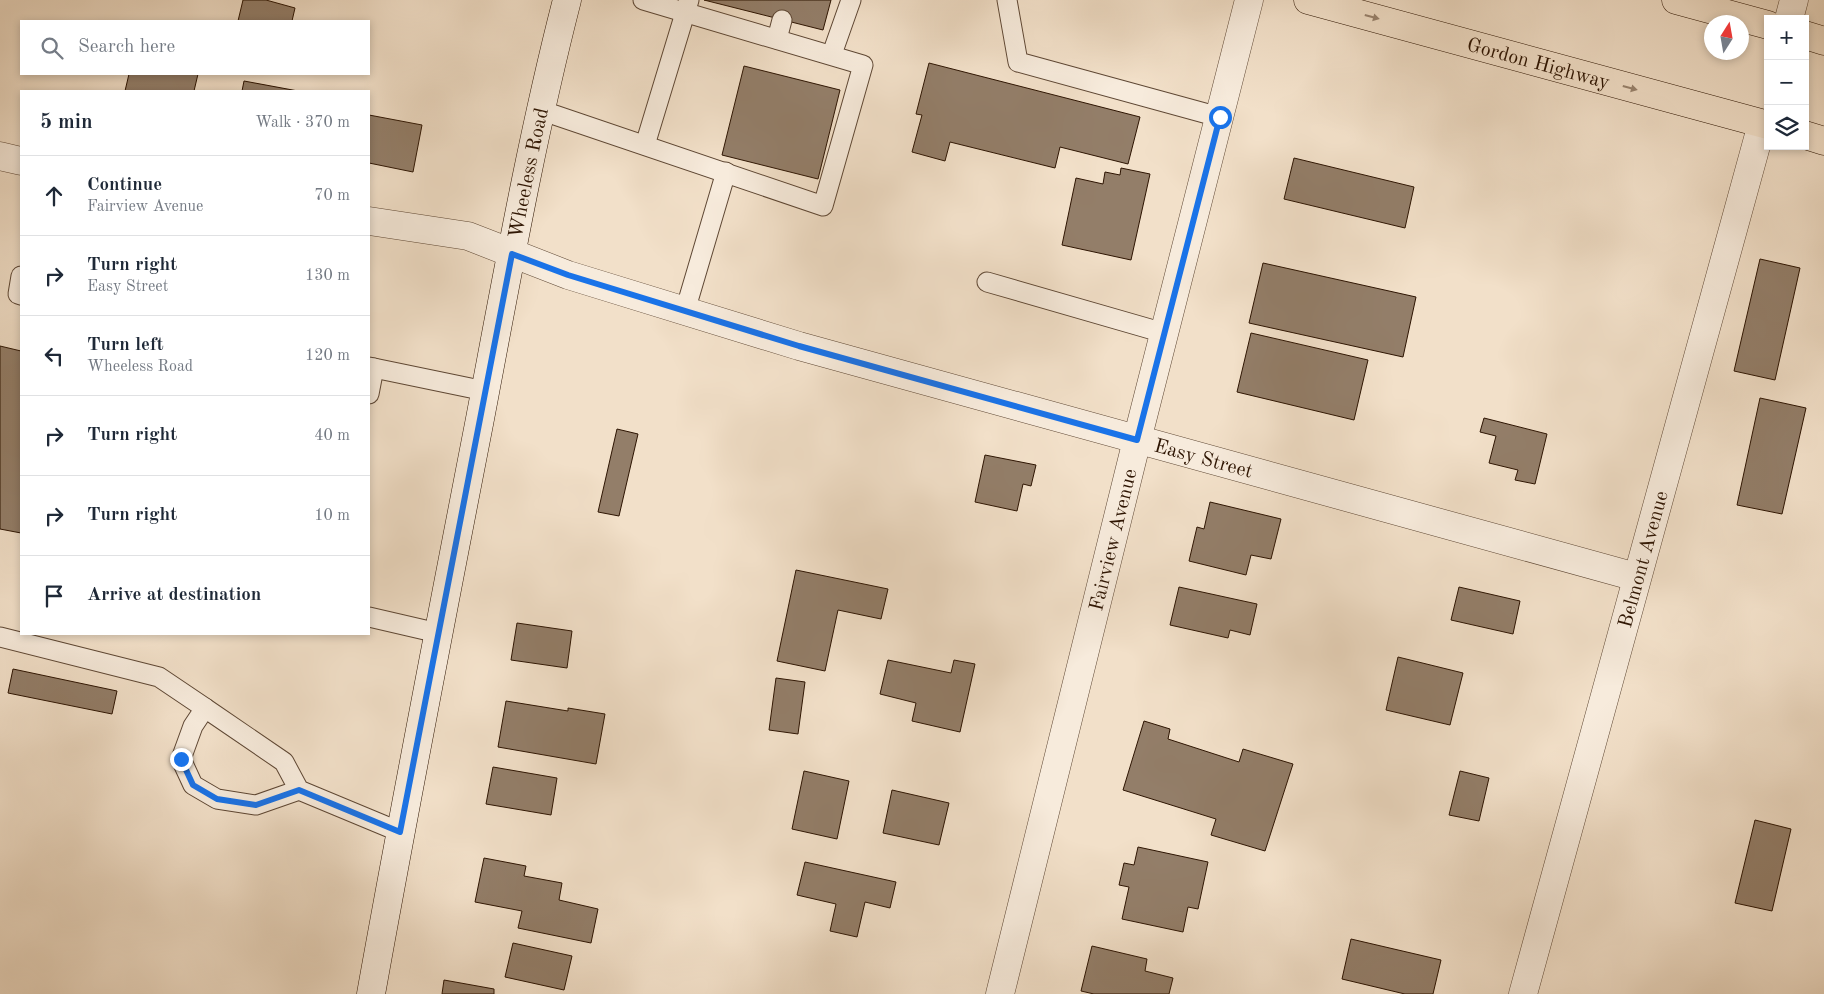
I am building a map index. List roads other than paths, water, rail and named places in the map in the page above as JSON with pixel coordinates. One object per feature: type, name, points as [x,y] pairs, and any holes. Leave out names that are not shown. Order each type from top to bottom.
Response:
[{"type":"highway","name":"Gordon Highway","points":[[1308,0],[1764,124]]},
{"type":"highway","points":[[1676,0],[1764,24]]},
{"type":"highway","points":[[1809,37],[1824,41]]},
{"type":"highway","points":[[1809,137],[1824,141]]},
{"type":"street","name":"Wheeless Road","points":[[371,994],[438,633],[540,110],[566,0]]},
{"type":"street","name":"Fairview Avenue","points":[[1000,994],[1137,440],[1249,0]]},
{"type":"street","points":[[1790,15],[1794,0]]},
{"type":"street","name":"Belmont Avenue","points":[[1522,994],[1636,577],[1764,128]]},
{"type":"street","points":[[0,156],[20,161]]},
{"type":"street","name":"Easy Street","points":[[370,221],[468,236],[568,275],[799,346],[1636,577]]},
{"type":"lane","points":[[540,110],[823,206],[863,65],[777,38],[739,19],[687,6],[643,0]]},
{"type":"lane","points":[[832,54],[850,0]]},
{"type":"lane","points":[[1007,0],[1018,62],[1220,117]]},
{"type":"lane","points":[[644,145],[687,6]]},
{"type":"lane","points":[[777,38],[782,20]]},
{"type":"lane","points":[[685,311],[726,172]]},
{"type":"lane","points":[[20,282],[18,294],[20,295]]},
{"type":"lane","points":[[987,282],[1164,333]]},
{"type":"lane","points":[[370,381],[371,368],[485,391]]},
{"type":"lane","points":[[370,617],[438,633]]},
{"type":"lane","points":[[0,637],[159,677],[284,762],[299,790],[400,832]]},
{"type":"lane","points":[[205,708],[193,726],[181,759],[193,785],[217,799],[256,805],[299,790]]}]
